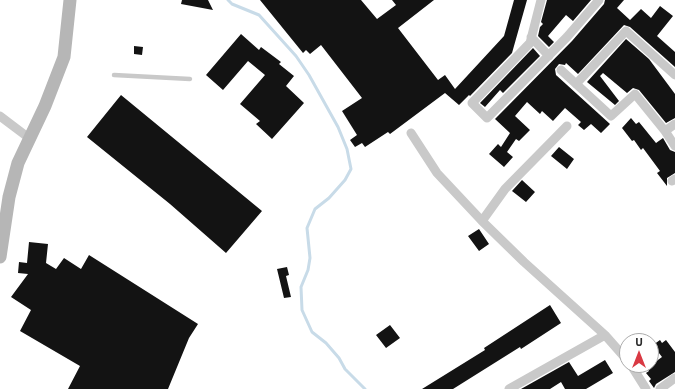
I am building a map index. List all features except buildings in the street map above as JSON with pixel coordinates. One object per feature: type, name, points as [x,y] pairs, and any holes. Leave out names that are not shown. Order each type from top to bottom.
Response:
[{"type":"street","points":[[0,257],[9,196],[18,162],[45,106],[64,57],[70,0]]},
{"type":"street","points":[[541,0],[530,43],[472,103],[487,118],[549,56],[599,0]]},
{"type":"street","points":[[576,84],[626,30],[675,75]]},
{"type":"street","points":[[531,37],[549,56]]},
{"type":"street","points":[[561,70],[611,116],[635,94],[665,131],[675,146]]},
{"type":"street","points":[[0,116],[29,138]]},
{"type":"street","points":[[665,131],[675,124]]},
{"type":"street","points":[[482,221],[505,189],[567,126]]},
{"type":"street","points":[[411,133],[437,173],[482,221],[524,262],[605,335],[619,351]]},
{"type":"street","points":[[509,389],[605,335]]},
{"type":"street","points":[[636,373],[646,389]]},
{"type":"street","points":[[660,389],[675,378]]},
{"type":"lane","points":[[114,75],[190,79]]},
{"type":"waterway","points":[[228,0],[232,4],[259,15],[296,56],[309,75],[338,127],[347,149],[351,169],[345,180],[329,198],[315,209],[307,228],[310,258],[308,270],[301,287],[302,310],[312,332],[326,343],[339,358],[345,369],[365,389]]}]
